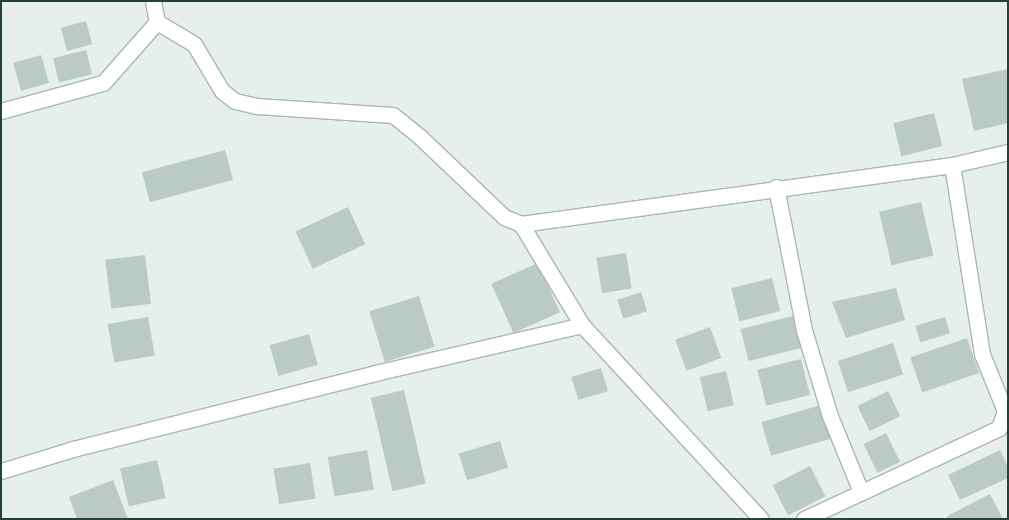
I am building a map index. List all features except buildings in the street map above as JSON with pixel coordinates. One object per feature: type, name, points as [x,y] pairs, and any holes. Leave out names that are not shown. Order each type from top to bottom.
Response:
[{"type":"street","points":[[1,111],[103,84],[156,22],[154,1]]},
{"type":"street","points":[[156,22],[194,44],[222,90],[235,101],[257,106],[364,110],[392,115],[504,217],[521,224],[776,187],[952,165],[1008,152]]},
{"type":"street","points":[[804,519],[999,428],[1005,411],[982,354],[952,165]]},
{"type":"street","points":[[776,187],[804,330],[830,416],[861,492]]},
{"type":"street","points":[[521,224],[582,325],[761,519]]},
{"type":"street","points":[[1,471],[72,449],[379,372],[582,325]]}]
